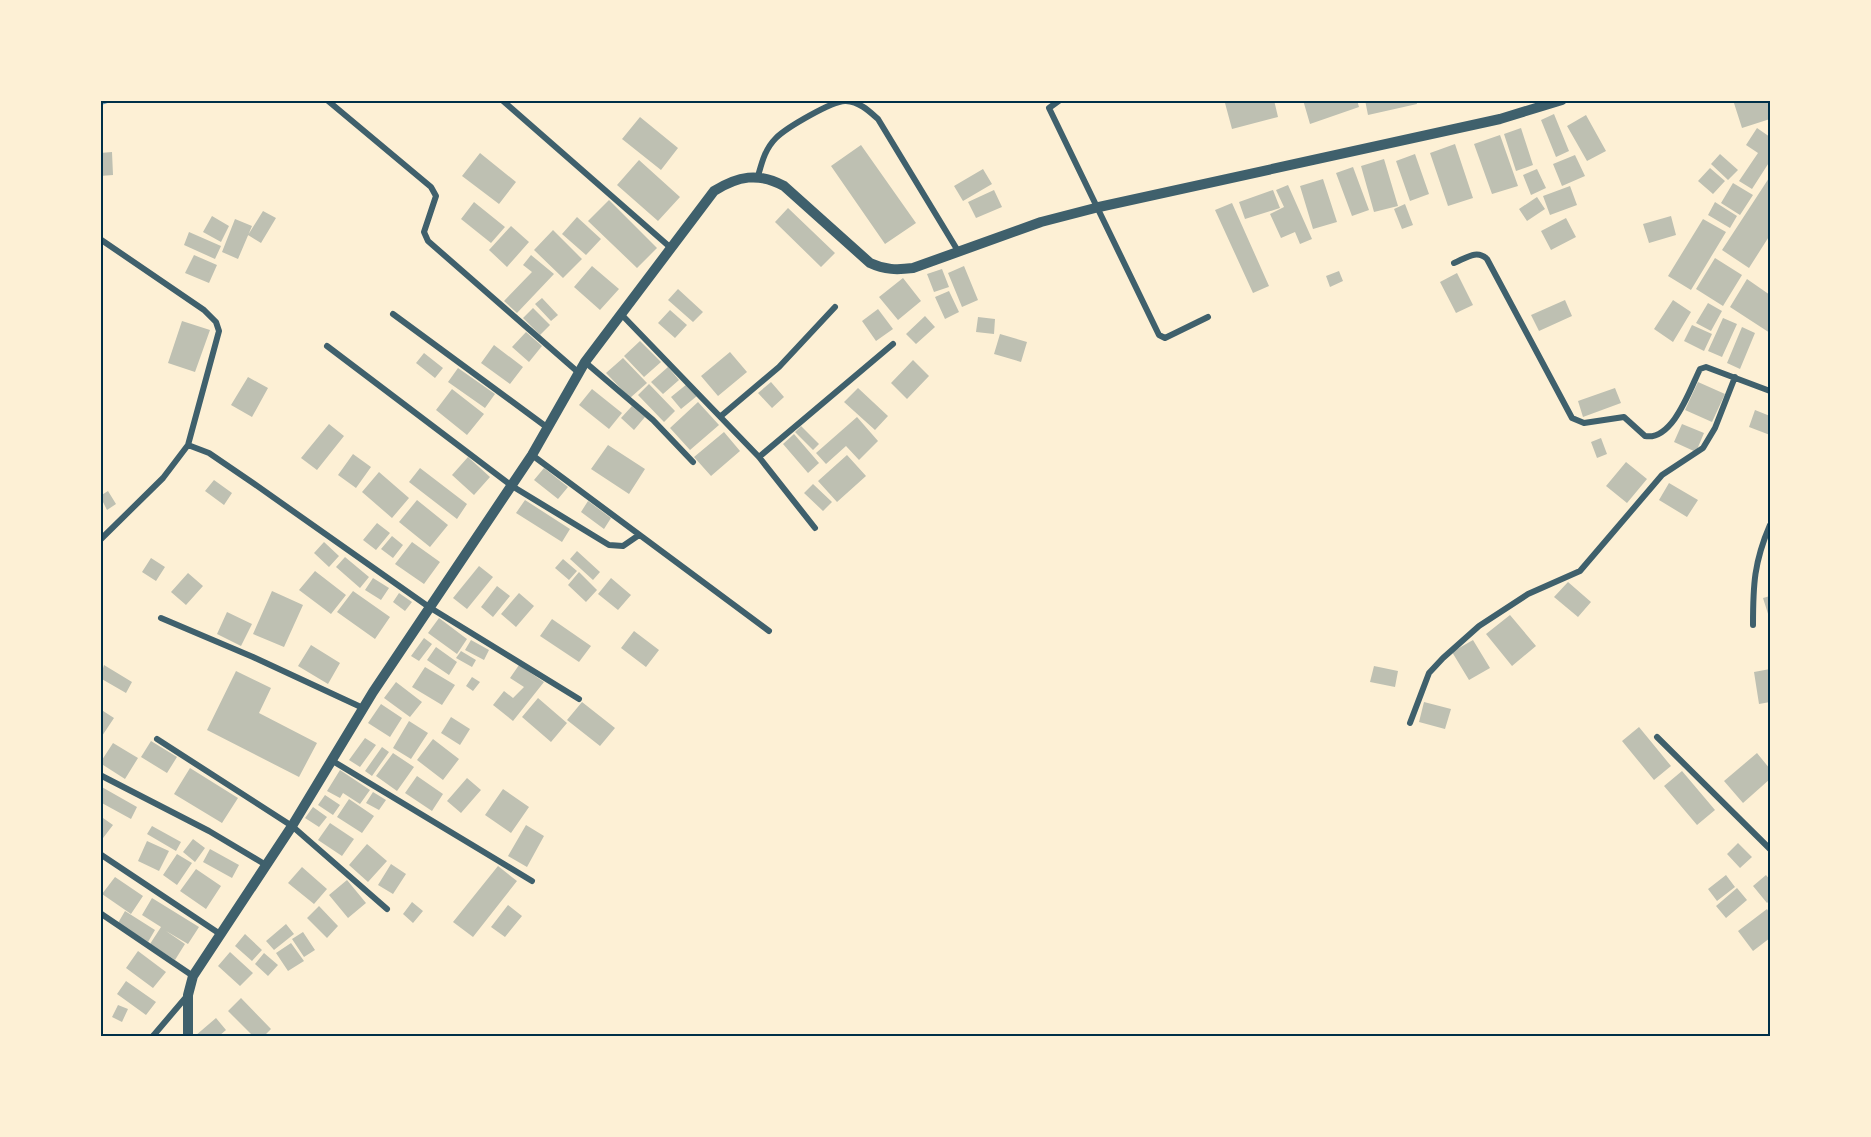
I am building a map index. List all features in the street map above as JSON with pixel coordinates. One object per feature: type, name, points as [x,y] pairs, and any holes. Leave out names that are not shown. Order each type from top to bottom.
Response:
[{"type":"street","points":[[327,100],[431,188],[436,196],[424,231],[428,241],[579,372]]},
{"type":"street","points":[[502,100],[671,248]]},
{"type":"street","points":[[1060,100],[1049,108],[1159,334],[1166,338],[1208,317]]},
{"type":"street","points":[[188,1036],[188,999],[193,976],[292,826],[363,708],[532,455],[585,362],[714,191],[728,182],[758,176],[784,186],[870,263],[882,268],[913,268],[1041,222],[1099,207],[1500,119],[1562,100]]},
{"type":"street","points":[[758,176],[764,154],[776,138],[829,106],[845,101],[862,106],[878,119],[958,251]]},
{"type":"street","points":[[100,239],[204,310],[216,322],[219,331],[188,445],[163,478],[100,540]]},
{"type":"street","points":[[1454,263],[1474,254],[1482,254],[1488,259],[1572,418],[1581,423],[1624,417],[1640,433],[1652,436],[1665,430],[1674,422],[1700,369],[1710,367],[1770,391]]},
{"type":"street","points":[[721,416],[779,367],[835,307]]},
{"type":"street","points":[[393,314],[548,428]]},
{"type":"street","points":[[621,314],[759,457],[815,528]]},
{"type":"street","points":[[759,457],[893,344]]},
{"type":"street","points":[[327,346],[512,486],[609,545],[623,546],[639,535]]},
{"type":"street","points":[[585,362],[653,420],[693,462]]},
{"type":"street","points":[[1410,723],[1430,673],[1443,658],[1479,626],[1528,594],[1580,571],[1662,475],[1703,448],[1736,377]]},
{"type":"street","points":[[188,445],[209,453],[429,607],[579,699]]},
{"type":"street","points":[[532,455],[769,632]]},
{"type":"street","points":[[1754,625],[1753,577],[1756,562],[1770,525]]},
{"type":"street","points":[[161,618],[253,657],[363,708]]},
{"type":"street","points":[[1658,737],[1770,849]]},
{"type":"street","points":[[157,739],[292,826],[387,909]]},
{"type":"street","points":[[331,760],[532,881]]},
{"type":"street","points":[[100,775],[208,831],[266,865]]},
{"type":"street","points":[[100,854],[220,934]]},
{"type":"street","points":[[100,914],[193,976]]},
{"type":"street","points":[[153,1036],[188,999]]},
{"type":"building","points":[[1233,100],[1274,100],[1278,117],[1232,129],[1225,103]]},
{"type":"building","points":[[1303,100],[1357,100],[1359,107],[1310,124]]},
{"type":"building","points":[[1365,100],[1416,100],[1417,104],[1368,115]]},
{"type":"building","points":[[1733,100],[1770,100],[1770,119],[1742,128]]},
{"type":"building","points":[[1554,114],[1569,151],[1556,157],[1541,120]]},
{"type":"building","points":[[1586,115],[1606,151],[1587,161],[1567,126]]},
{"type":"building","points":[[640,117],[678,148],[661,170],[622,139]]},
{"type":"building","points":[[1521,128],[1533,165],[1516,171],[1504,134]]},
{"type":"building","points":[[1757,128],[1770,137],[1770,161],[1752,189],[1739,181],[1758,153],[1746,145]]},
{"type":"building","points":[[1500,135],[1518,186],[1492,194],[1474,144]]},
{"type":"building","points":[[1455,144],[1473,198],[1448,206],[1430,153]]},
{"type":"building","points":[[861,145],[916,223],[885,244],[831,166]]},
{"type":"building","points":[[112,152],[113,175],[100,176],[100,153]]},
{"type":"building","points":[[480,153],[516,182],[499,204],[462,176]]},
{"type":"building","points":[[1415,154],[1429,194],[1410,201],[1396,161]]},
{"type":"building","points":[[1720,154],[1738,170],[1728,180],[1711,164]]},
{"type":"building","points":[[1575,155],[1585,176],[1562,186],[1553,164]]},
{"type":"building","points":[[1384,159],[1398,206],[1374,212],[1361,166]]},
{"type":"building","points":[[639,160],[680,197],[658,221],[617,185]]},
{"type":"building","points":[[1353,167],[1369,210],[1352,216],[1336,173]]},
{"type":"building","points":[[1710,168],[1725,181],[1713,194],[1698,181]]},
{"type":"building","points":[[983,169],[992,184],[963,201],[954,186]]},
{"type":"building","points":[[1537,169],[1546,188],[1531,195],[1523,175]]},
{"type":"building","points":[[1769,178],[1770,235],[1749,268],[1722,250]]},
{"type":"building","points":[[1323,179],[1337,222],[1313,229],[1300,186]]},
{"type":"building","points":[[1733,183],[1753,195],[1740,215],[1721,203]]},
{"type":"building","points":[[1288,185],[1312,239],[1300,244],[1295,232],[1281,238],[1270,214],[1284,207],[1276,190]]},
{"type":"building","points":[[1570,186],[1577,205],[1550,215],[1543,196]]},
{"type":"building","points":[[994,190],[1002,207],[976,218],[968,202]]},
{"type":"building","points":[[1273,190],[1280,208],[1245,219],[1239,202]]},
{"type":"building","points":[[1537,197],[1545,209],[1527,221],[1519,209]]},
{"type":"building","points":[[609,200],[657,248],[637,268],[588,221]]},
{"type":"building","points":[[474,202],[505,227],[491,243],[461,219]]},
{"type":"building","points":[[1715,202],[1737,216],[1730,228],[1708,215]]},
{"type":"building","points":[[1232,203],[1269,286],[1253,293],[1215,210]]},
{"type":"building","points":[[1405,204],[1413,225],[1402,229],[1394,209]]},
{"type":"building","points":[[788,208],[835,253],[821,267],[775,222]]},
{"type":"building","points":[[263,211],[276,218],[261,243],[248,235]]},
{"type":"building","points":[[212,216],[229,226],[221,242],[203,232]]},
{"type":"building","points":[[1671,216],[1676,235],[1649,243],[1643,224]]},
{"type":"building","points":[[577,217],[601,239],[586,255],[562,234]]},
{"type":"building","points":[[1566,218],[1576,237],[1551,250],[1541,231]]},
{"type":"building","points":[[235,219],[252,226],[238,259],[222,252]]},
{"type":"building","points":[[1703,219],[1726,232],[1691,290],[1668,276]]},
{"type":"building","points":[[511,226],[529,242],[507,267],[489,250]]},
{"type":"building","points":[[553,230],[582,259],[563,278],[534,250]]},
{"type":"building","points":[[189,232],[221,246],[215,259],[184,245]]},
{"type":"building","points":[[194,255],[217,265],[209,283],[185,273]]},
{"type":"building","points":[[531,255],[554,274],[517,313],[504,301],[532,272],[523,265]]},
{"type":"building","points":[[1715,258],[1742,275],[1723,306],[1696,289]]},
{"type":"building","points":[[592,266],[619,289],[600,310],[574,287]]},
{"type":"building","points":[[964,266],[978,300],[962,307],[948,273]]},
{"type":"building","points":[[942,269],[949,287],[934,292],[927,274]]},
{"type":"building","points":[[1339,271],[1343,281],[1330,287],[1326,276]]},
{"type":"building","points":[[1457,273],[1473,305],[1456,313],[1440,282]]},
{"type":"building","points":[[903,278],[921,301],[898,320],[879,297]]},
{"type":"building","points":[[1747,279],[1770,295],[1770,333],[1730,307]]},
{"type":"building","points":[[678,289],[703,312],[693,322],[668,300]]},
{"type":"building","points":[[949,291],[959,312],[945,319],[935,297]]},
{"type":"building","points":[[542,298],[558,315],[551,321],[535,304]]},
{"type":"building","points":[[1565,300],[1572,316],[1539,331],[1531,315]]},
{"type":"building","points":[[1673,300],[1691,312],[1673,342],[1654,329]]},
{"type":"building","points":[[1708,303],[1722,311],[1711,331],[1696,323]]},
{"type":"building","points":[[533,308],[550,325],[540,335],[523,318]]},
{"type":"building","points":[[878,309],[893,329],[876,341],[862,321]]},
{"type":"building","points":[[670,310],[687,325],[675,338],[658,323]]},
{"type":"building","points":[[925,316],[935,327],[916,344],[906,334]]},
{"type":"building","points":[[978,317],[995,319],[994,334],[976,332]]},
{"type":"building","points":[[1723,318],[1737,324],[1722,357],[1708,351]]},
{"type":"building","points":[[182,321],[210,330],[195,372],[168,363]]},
{"type":"building","points":[[1692,325],[1712,334],[1704,351],[1684,341]]},
{"type":"building","points":[[1742,327],[1755,333],[1740,369],[1727,363]]},
{"type":"building","points":[[526,332],[542,346],[529,362],[512,347]]},
{"type":"building","points":[[1000,334],[1027,342],[1021,362],[994,354]]},
{"type":"building","points":[[640,341],[661,362],[644,377],[624,356]]},
{"type":"building","points":[[494,345],[523,367],[510,384],[481,363]]},
{"type":"building","points":[[730,352],[747,372],[718,396],[701,376]]},
{"type":"building","points":[[424,353],[443,368],[435,378],[416,363]]},
{"type":"building","points":[[623,358],[647,383],[630,398],[606,373]]},
{"type":"building","points":[[913,360],[929,376],[907,399],[891,383]]},
{"type":"building","points":[[668,367],[679,380],[663,394],[651,382]]},
{"type":"building","points":[[458,368],[495,394],[485,408],[448,382]]},
{"type":"building","points":[[248,377],[268,388],[252,417],[231,405]]},
{"type":"building","points":[[771,382],[784,397],[772,408],[758,393]]},
{"type":"building","points":[[1698,382],[1725,394],[1712,422],[1685,410]]},
{"type":"building","points":[[649,384],[675,411],[664,422],[638,395]]},
{"type":"building","points":[[687,384],[697,396],[681,409],[671,397]]},
{"type":"building","points":[[858,388],[888,416],[875,430],[844,402]]},
{"type":"building","points":[[1615,388],[1621,403],[1583,417],[1578,401]]},
{"type":"building","points":[[452,389],[484,414],[467,435],[436,410]]},
{"type":"building","points":[[592,389],[622,413],[609,429],[579,405]]},
{"type":"building","points":[[698,402],[719,425],[690,450],[670,428]]},
{"type":"building","points":[[632,406],[645,417],[634,430],[621,418]]},
{"type":"building","points":[[1755,410],[1770,416],[1770,435],[1749,427]]},
{"type":"building","points":[[857,417],[878,441],[859,460],[846,446],[826,464],[816,453]]},
{"type":"building","points":[[329,424],[344,436],[317,470],[301,458]]},
{"type":"building","points":[[1682,424],[1704,433],[1696,452],[1674,442]]},
{"type":"building","points":[[801,426],[819,444],[813,450],[795,432]]},
{"type":"building","points":[[724,432],[740,451],[711,476],[694,457]]},
{"type":"building","points":[[794,434],[819,463],[808,473],[783,444]]},
{"type":"building","points":[[1601,438],[1607,454],[1597,458],[1591,442]]},
{"type":"building","points":[[608,445],[645,469],[629,494],[591,469]]},
{"type":"building","points":[[353,454],[371,467],[356,488],[338,475]]},
{"type":"building","points":[[847,455],[866,476],[837,502],[818,481]]},
{"type":"building","points":[[468,457],[490,477],[474,495],[452,475]]},
{"type":"building","points":[[1626,462],[1647,479],[1627,503],[1606,486]]},
{"type":"building","points":[[420,468],[467,504],[457,519],[409,482]]},
{"type":"building","points":[[544,468],[568,487],[558,499],[534,480]]},
{"type":"building","points":[[379,472],[409,498],[392,518],[362,492]]},
{"type":"building","points":[[214,480],[232,493],[224,505],[205,491]]},
{"type":"building","points":[[1669,483],[1698,500],[1687,517],[1659,500]]},
{"type":"building","points":[[813,484],[832,502],[823,511],[804,493]]},
{"type":"building","points":[[108,491],[116,504],[107,510],[100,496]]},
{"type":"building","points":[[417,500],[448,525],[430,547],[399,522]]},
{"type":"building","points":[[525,500],[570,529],[562,542],[516,513]]},
{"type":"building","points":[[588,501],[611,518],[604,529],[581,512]]},
{"type":"building","points":[[377,523],[390,533],[376,550],[363,540]]},
{"type":"building","points":[[392,536],[403,545],[393,558],[381,549]]},
{"type":"building","points":[[324,542],[339,556],[329,567],[314,553]]},
{"type":"building","points":[[412,542],[440,562],[424,584],[395,564]]},
{"type":"building","points":[[577,551],[600,572],[593,580],[570,559]]},
{"type":"building","points":[[345,557],[369,577],[360,588],[336,567]]},
{"type":"building","points":[[151,558],[165,567],[156,581],[142,572]]},
{"type":"building","points":[[563,559],[577,571],[569,580],[555,568]]},
{"type":"building","points":[[479,566],[493,577],[467,609],[453,598]]},
{"type":"building","points":[[315,571],[346,595],[331,614],[299,590]]},
{"type":"building","points":[[579,572],[597,590],[586,602],[568,585]]},
{"type":"building","points":[[188,573],[203,586],[186,605],[171,592]]},
{"type":"building","points":[[373,578],[389,588],[381,600],[365,590]]},
{"type":"building","points":[[611,578],[631,595],[618,610],[598,594]]},
{"type":"building","points":[[1568,582],[1591,602],[1578,617],[1554,597]]},
{"type":"building","points":[[497,586],[510,596],[493,617],[481,607]]},
{"type":"building","points":[[272,591],[303,605],[284,647],[253,634]]},
{"type":"building","points":[[353,591],[390,617],[375,639],[337,612]]},
{"type":"building","points":[[399,593],[412,602],[405,611],[393,602]]},
{"type":"building","points":[[519,593],[534,606],[516,627],[501,614]]},
{"type":"building","points":[[1770,596],[1770,617],[1769,617],[1763,598]]},
{"type":"building","points":[[227,612],[252,624],[241,646],[217,634]]},
{"type":"building","points":[[1510,615],[1536,646],[1512,666],[1486,634]]},
{"type":"building","points":[[439,618],[467,639],[457,654],[428,633]]},
{"type":"building","points":[[552,619],[591,646],[579,662],[540,636]]},
{"type":"building","points":[[634,631],[659,650],[646,667],[621,648]]},
{"type":"building","points":[[424,638],[432,644],[419,661],[411,656]]},
{"type":"building","points":[[471,640],[489,650],[484,660],[465,650]]},
{"type":"building","points":[[1473,640],[1490,668],[1469,680],[1452,652]]},
{"type":"building","points":[[311,645],[340,663],[328,684],[298,666]]},
{"type":"building","points":[[436,647],[457,662],[449,675],[427,660]]},
{"type":"building","points":[[461,651],[476,660],[472,667],[456,658]]},
{"type":"building","points":[[104,665],[132,682],[126,693],[100,678]]},
{"type":"building","points":[[519,665],[544,682],[513,721],[493,705],[504,691],[513,698],[524,687],[510,678]]},
{"type":"building","points":[[1374,666],[1398,671],[1395,687],[1370,682]]},
{"type":"building","points":[[425,667],[455,685],[442,705],[412,687]]},
{"type":"building","points":[[1770,669],[1770,702],[1759,704],[1754,672]]},
{"type":"building","points":[[236,671],[271,688],[259,713],[317,743],[299,777],[207,730]]},
{"type":"building","points":[[472,677],[480,682],[473,691],[466,686]]},
{"type":"building","points":[[396,682],[422,702],[410,717],[384,698]]},
{"type":"building","points":[[538,698],[567,723],[551,742],[522,717]]},
{"type":"building","points":[[582,702],[615,728],[600,746],[567,720]]},
{"type":"building","points":[[1424,702],[1451,709],[1445,729],[1419,722]]},
{"type":"building","points":[[381,704],[402,718],[390,737],[368,723]]},
{"type":"building","points":[[100,709],[114,718],[100,739]]},
{"type":"building","points":[[451,717],[470,729],[460,745],[441,733]]},
{"type":"building","points":[[409,721],[428,733],[411,759],[393,748]]},
{"type":"building","points":[[1639,727],[1671,766],[1654,780],[1622,741]]},
{"type":"building","points":[[365,738],[376,745],[360,767],[349,760]]},
{"type":"building","points":[[433,739],[459,759],[443,780],[417,760]]},
{"type":"building","points":[[151,741],[177,757],[167,773],[141,757]]},
{"type":"building","points":[[113,743],[138,758],[125,779],[100,763]]},
{"type":"building","points":[[382,747],[389,752],[372,776],[365,771]]},
{"type":"building","points":[[393,753],[414,767],[397,791],[376,776]]},
{"type":"building","points":[[1757,753],[1770,769],[1770,779],[1743,803],[1724,781]]},
{"type":"building","points":[[190,768],[238,798],[222,823],[174,794]]},
{"type":"building","points":[[340,770],[370,790],[360,804],[343,793],[340,798],[327,791]]},
{"type":"building","points":[[1682,771],[1715,810],[1697,825],[1664,786]]},
{"type":"building","points":[[417,776],[443,794],[432,811],[405,793]]},
{"type":"building","points":[[467,778],[481,790],[461,813],[447,801]]},
{"type":"building","points":[[100,786],[137,807],[131,819],[100,802]]},
{"type":"building","points":[[503,789],[529,807],[511,833],[485,815]]},
{"type":"building","points":[[373,792],[386,800],[379,810],[366,803]]},
{"type":"building","points":[[325,795],[340,805],[333,815],[318,805]]},
{"type":"building","points":[[349,799],[374,816],[362,833],[337,817]]},
{"type":"building","points":[[313,807],[327,817],[319,827],[305,818]]},
{"type":"building","points":[[103,818],[113,825],[100,842],[100,823]]},
{"type":"building","points":[[330,823],[354,839],[342,856],[318,840]]},
{"type":"building","points":[[526,825],[544,836],[527,867],[508,856]]},
{"type":"building","points":[[152,826],[181,842],[176,851],[147,834]]},
{"type":"building","points":[[193,839],[205,848],[195,862],[183,852]]},
{"type":"building","points":[[147,841],[169,851],[159,871],[138,861]]},
{"type":"building","points":[[1738,843],[1752,857],[1740,868],[1727,854]]},
{"type":"building","points":[[367,844],[387,861],[368,882],[349,865]]},
{"type":"building","points":[[210,849],[239,865],[232,878],[203,862]]},
{"type":"building","points":[[177,854],[192,863],[177,885],[163,875]]},
{"type":"building","points":[[391,864],[406,874],[393,894],[378,885]]},
{"type":"building","points":[[498,866],[517,881],[473,937],[453,922]]},
{"type":"building","points":[[302,867],[327,889],[314,904],[288,883]]},
{"type":"building","points":[[196,869],[221,886],[206,909],[180,891]]},
{"type":"building","points":[[1726,875],[1735,887],[1717,901],[1708,889]]},
{"type":"building","points":[[1766,875],[1770,880],[1770,900],[1767,903],[1753,886]]},
{"type":"building","points":[[115,877],[143,896],[131,914],[102,894]]},
{"type":"building","points":[[347,880],[366,903],[348,918],[329,895]]},
{"type":"building","points":[[1737,888],[1747,900],[1726,918],[1716,906]]},
{"type":"building","points":[[152,898],[199,927],[188,944],[166,931],[185,944],[175,960],[150,944],[161,927],[142,915]]},
{"type":"building","points":[[412,902],[423,911],[413,923],[403,914]]},
{"type":"building","points":[[508,905],[522,916],[505,937],[491,927]]},
{"type":"building","points":[[319,906],[338,926],[327,938],[307,918]]},
{"type":"building","points":[[1767,909],[1770,914],[1770,938],[1753,951],[1738,931]]},
{"type":"building","points":[[125,911],[155,930],[148,942],[118,923]]},
{"type":"building","points":[[286,924],[294,934],[274,950],[266,941]]},
{"type":"building","points":[[303,932],[315,950],[304,957],[292,939]]},
{"type":"building","points":[[245,934],[262,950],[252,961],[235,946]]},
{"type":"building","points":[[291,943],[304,961],[288,971],[276,953]]},
{"type":"building","points":[[138,951],[166,972],[153,988],[126,968]]},
{"type":"building","points":[[230,952],[253,973],[240,986],[218,966]]},
{"type":"building","points":[[264,953],[278,965],[268,976],[255,964]]},
{"type":"building","points":[[126,981],[156,1002],[146,1015],[117,994]]},
{"type":"building","points":[[241,998],[271,1029],[264,1036],[253,1036],[228,1011]]},
{"type":"building","points":[[118,1005],[128,1009],[122,1022],[112,1017]]},
{"type":"building","points":[[216,1018],[226,1030],[219,1036],[195,1036]]},
{"type":"waterway","points":[[100,103],[109,100]]}]
